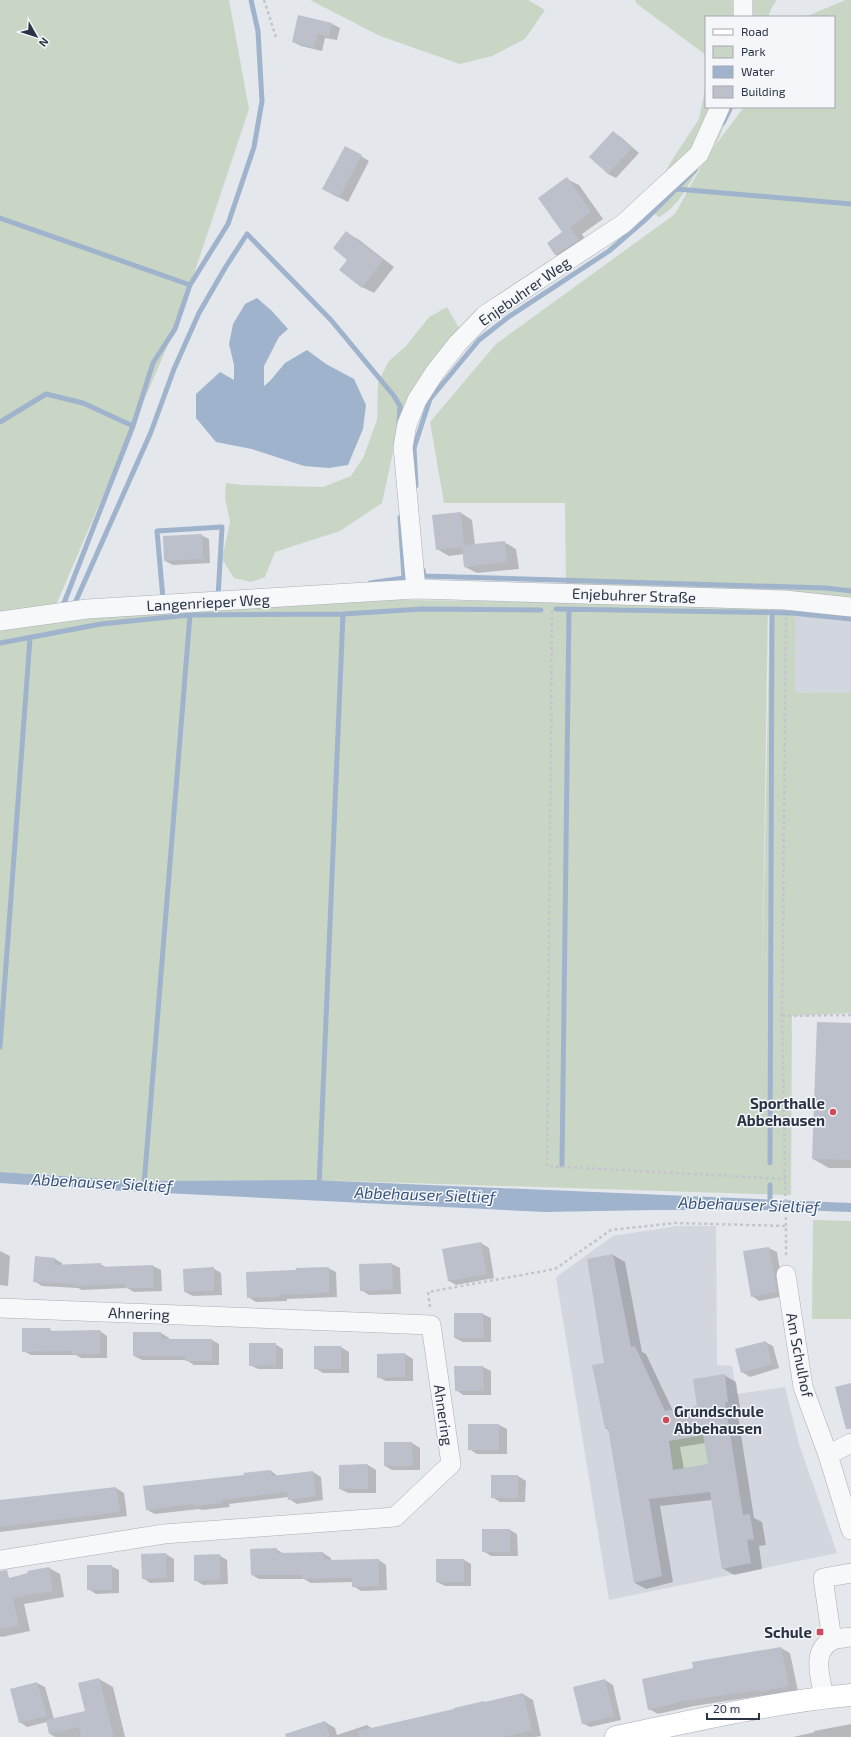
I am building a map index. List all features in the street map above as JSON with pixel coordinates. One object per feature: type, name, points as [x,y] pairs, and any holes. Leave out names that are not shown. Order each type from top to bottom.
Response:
[{"type":"main road","points":[[616,1737],[670,1732],[733,1713],[824,1697],[851,1695]]},
{"type":"street","points":[[743,0],[743,16]]},
{"type":"street","name":"Enjebuhrer Weg","points":[[416,589],[403,447],[407,424],[417,400],[435,372],[449,354],[485,315],[623,224],[699,154],[720,108]]},
{"type":"street","name":"Enjebuhrer Straße","points":[[416,589],[785,600],[851,607]]},
{"type":"street","name":"Langenrieper Weg","points":[[0,621],[87,609],[416,589]]},
{"type":"street","name":"Am Schulhof","points":[[786,1276],[804,1387],[828,1455],[851,1530]]},
{"type":"street","name":"Ahnering","points":[[0,1308],[432,1325],[451,1464],[394,1517],[164,1534],[0,1560]]},
{"type":"street","points":[[828,1455],[851,1442]]},
{"type":"street","points":[[832,1640],[823,1578],[851,1574]]},
{"type":"street","points":[[824,1697],[818,1664],[820,1654],[832,1640],[851,1637]]},
{"type":"path","points":[[264,0],[276,37]]},
{"type":"path","points":[[552,592],[547,1166],[785,1179]]},
{"type":"path","points":[[786,1276],[782,1016],[787,619]]},
{"type":"path","points":[[782,1016],[851,1015]]},
{"type":"path","points":[[432,1325],[428,1292],[555,1269],[612,1230],[675,1223],[786,1226]]},
{"type":"shaded area","points":[[796,606],[851,611],[851,693],[795,692]]},
{"type":"shaded area","points":[[677,1226],[716,1226],[717,1365],[732,1366],[737,1394],[785,1387],[799,1444],[837,1553],[609,1600],[556,1277],[613,1236]]},
{"type":"green space","points":[[0,0],[229,0],[249,109],[179,319],[56,605],[335,599],[768,605],[762,986],[770,605],[796,606],[795,692],[851,693],[851,1013],[792,1016],[791,1195],[314,1180],[135,1181],[0,1172]]},
{"type":"green space","points":[[310,0],[528,0],[545,10],[525,39],[492,56],[460,64],[380,36]]},
{"type":"green space","points":[[635,0],[777,0],[768,16],[705,16],[705,54],[637,4]]},
{"type":"green space","points":[[845,0],[851,0],[851,597],[566,584],[565,503],[444,503],[430,422],[496,344],[675,214],[702,165],[673,207],[659,217],[652,212],[649,205],[670,163],[699,119],[705,90],[705,108],[731,108],[719,138],[711,151],[743,108],[835,108],[835,16],[807,16]]},
{"type":"green space","points":[[447,307],[461,331],[400,419],[382,503],[340,531],[275,552],[265,577],[251,582],[234,578],[222,559],[230,522],[225,498],[226,483],[242,485],[323,487],[351,476],[363,458],[377,420],[378,382],[389,361],[406,346],[429,317]]},
{"type":"green space","points":[[813,1220],[851,1221],[851,1319],[812,1319]]},
{"type":"green space","points":[[703,1435],[706,1451],[714,1464],[673,1470],[669,1441]]},
{"type":"water","points":[[257,298],[272,311],[288,329],[279,337],[264,366],[264,386],[285,363],[307,350],[326,364],[354,379],[366,405],[363,429],[348,465],[329,468],[304,466],[252,449],[216,442],[196,418],[196,394],[220,372],[234,380],[234,365],[229,344],[233,324],[245,304]]},
{"type":"water","name":"Abbehauser Sieltief","points":[[0,1172],[135,1181],[314,1180],[851,1203],[851,1212],[795,1210],[654,1210],[545,1212],[104,1190],[0,1183]]},
{"type":"building","points":[[298,15],[332,23],[329,37],[318,34],[314,48],[292,42]]},
{"type":"building","points":[[613,131],[632,148],[608,174],[589,157]]},
{"type":"building","points":[[345,146],[362,155],[339,198],[322,189]]},
{"type":"building","points":[[567,177],[591,212],[570,227],[579,240],[555,255],[547,243],[562,232],[538,198]]},
{"type":"building","points":[[346,231],[383,260],[362,288],[339,270],[347,260],[333,248]]},
{"type":"building","points":[[461,512],[464,545],[505,541],[507,562],[464,567],[462,547],[436,550],[432,515]]},
{"type":"building","points":[[202,534],[203,559],[164,561],[163,536]]},
{"type":"building","name":"Sporthalle Abbehausen","points":[[817,1022],[851,1023],[851,1160],[812,1159]]},
{"type":"building","points":[[481,1242],[487,1274],[448,1281],[442,1249]]},
{"type":"building","points":[[769,1247],[777,1292],[751,1297],[743,1251]]},
{"type":"building","name":"Grundschule Abbehausen","points":[[613,1254],[631,1347],[635,1346],[665,1411],[697,1406],[693,1379],[725,1374],[728,1402],[725,1402],[743,1515],[750,1514],[754,1539],[747,1540],[751,1563],[722,1569],[710,1492],[649,1499],[662,1576],[634,1583],[608,1428],[605,1428],[592,1365],[604,1363],[587,1259]],"holes":[[[703,1435],[708,1464],[673,1470],[669,1441]]]},
{"type":"building","points":[[35,1256],[55,1258],[54,1265],[101,1263],[101,1267],[153,1265],[154,1288],[125,1288],[125,1284],[73,1286],[73,1284],[33,1282]]},
{"type":"building","points":[[392,1263],[393,1290],[360,1291],[359,1264]]},
{"type":"building","points":[[214,1267],[214,1291],[184,1292],[183,1269]]},
{"type":"building","points":[[329,1267],[329,1293],[247,1298],[246,1272]]},
{"type":"building","points":[[454,1313],[483,1313],[484,1338],[454,1338]]},
{"type":"building","points":[[22,1328],[50,1328],[50,1331],[100,1330],[100,1354],[72,1354],[72,1351],[22,1352]]},
{"type":"building","points":[[133,1332],[161,1332],[161,1339],[212,1339],[212,1361],[185,1361],[185,1356],[133,1356]]},
{"type":"building","points":[[766,1341],[772,1364],[741,1373],[735,1349]]},
{"type":"building","points":[[249,1343],[276,1343],[276,1365],[249,1366]]},
{"type":"building","points":[[314,1346],[341,1346],[341,1369],[314,1369]]},
{"type":"building","points":[[405,1353],[405,1377],[377,1378],[377,1354]]},
{"type":"building","points":[[454,1366],[483,1366],[484,1391],[455,1391]]},
{"type":"building","points":[[851,1383],[851,1429],[846,1429],[835,1387]]},
{"type":"building","points":[[468,1424],[499,1424],[499,1450],[468,1450]]},
{"type":"building","points":[[384,1442],[412,1442],[413,1466],[384,1466]]},
{"type":"building","points":[[368,1464],[368,1489],[339,1489],[339,1465]]},
{"type":"building","points":[[271,1470],[272,1476],[313,1471],[316,1496],[288,1500],[287,1492],[222,1500],[222,1503],[194,1506],[193,1504],[146,1510],[143,1486],[244,1475],[243,1473]]},
{"type":"building","points":[[491,1475],[518,1475],[518,1498],[491,1498]]},
{"type":"building","points":[[116,1487],[120,1512],[0,1527],[0,1500]]},
{"type":"building","points":[[482,1529],[510,1529],[510,1552],[482,1552]]},
{"type":"building","points":[[277,1548],[277,1553],[323,1552],[324,1559],[328,1560],[379,1559],[379,1586],[352,1587],[352,1578],[302,1579],[302,1575],[251,1575],[250,1549]]},
{"type":"building","points":[[166,1553],[167,1578],[142,1579],[141,1554]]},
{"type":"building","points":[[220,1554],[220,1580],[194,1581],[194,1555]]},
{"type":"building","points":[[436,1559],[464,1559],[464,1582],[436,1582]]},
{"type":"building","points":[[87,1565],[112,1565],[112,1590],[87,1590]]},
{"type":"building","points":[[49,1567],[53,1591],[13,1598],[19,1625],[0,1629],[0,1571],[7,1570],[9,1578],[28,1573],[27,1571]]},
{"type":"building","points":[[781,1647],[789,1686],[759,1692],[758,1690],[684,1701],[648,1710],[642,1679],[693,1668],[692,1662]]},
{"type":"building","points":[[99,1678],[114,1737],[81,1737],[79,1727],[49,1734],[46,1720],[85,1711],[78,1683]]},
{"type":"building","points":[[605,1679],[614,1716],[582,1724],[573,1687]]},
{"type":"building","points":[[37,1682],[47,1716],[19,1723],[10,1689]]},
{"type":"building","points":[[523,1693],[532,1730],[504,1737],[359,1737],[358,1731]]},
{"type":"building","points":[[325,1721],[330,1737],[286,1737],[285,1734]]},
{"type":"waterway","points":[[64,603],[133,426],[153,363],[175,329],[190,285],[228,224],[254,147],[262,101],[258,31],[251,0]]},
{"type":"waterway","points":[[723,123],[730,108]]},
{"type":"waterway","points":[[416,486],[414,448],[430,399],[479,340],[507,318],[609,251],[646,219],[695,170]]},
{"type":"waterway","points":[[677,189],[851,204]]},
{"type":"waterway","points":[[0,218],[190,285]]},
{"type":"waterway","points":[[75,603],[151,432],[174,369],[199,313],[247,234],[331,320],[394,396],[400,406],[399,423]]},
{"type":"waterway","points":[[0,422],[46,394],[83,403],[133,426]]},
{"type":"waterway","points":[[370,583],[404,578],[400,517]]},
{"type":"waterway","points":[[160,599],[163,599],[157,531],[222,527],[218,597]]},
{"type":"waterway","points":[[423,570],[424,576],[826,588],[851,591]]},
{"type":"waterway","points":[[0,643],[101,624],[190,615],[343,614],[422,609],[541,610]]},
{"type":"waterway","points":[[556,609],[792,613],[851,619]]},
{"type":"waterway","points":[[562,1165],[569,610]]},
{"type":"waterway","points":[[770,1163],[772,613]]},
{"type":"waterway","points":[[319,1186],[343,614]]},
{"type":"waterway","name":"Abbehauser Sieltief","points":[[144,1185],[190,615]]},
{"type":"waterway","points":[[0,1047],[30,638]]},
{"type":"waterway","name":"Abbehauser Sieltief","points":[[770,1185],[770,1203]]},
{"type":"place","name":"Sporthalle Abbehausen","points":[[833,1112]]},
{"type":"place","name":"Grundschule Abbehausen","points":[[666,1420]]},
{"type":"place","name":"Schule","points":[[820,1632]]}]
